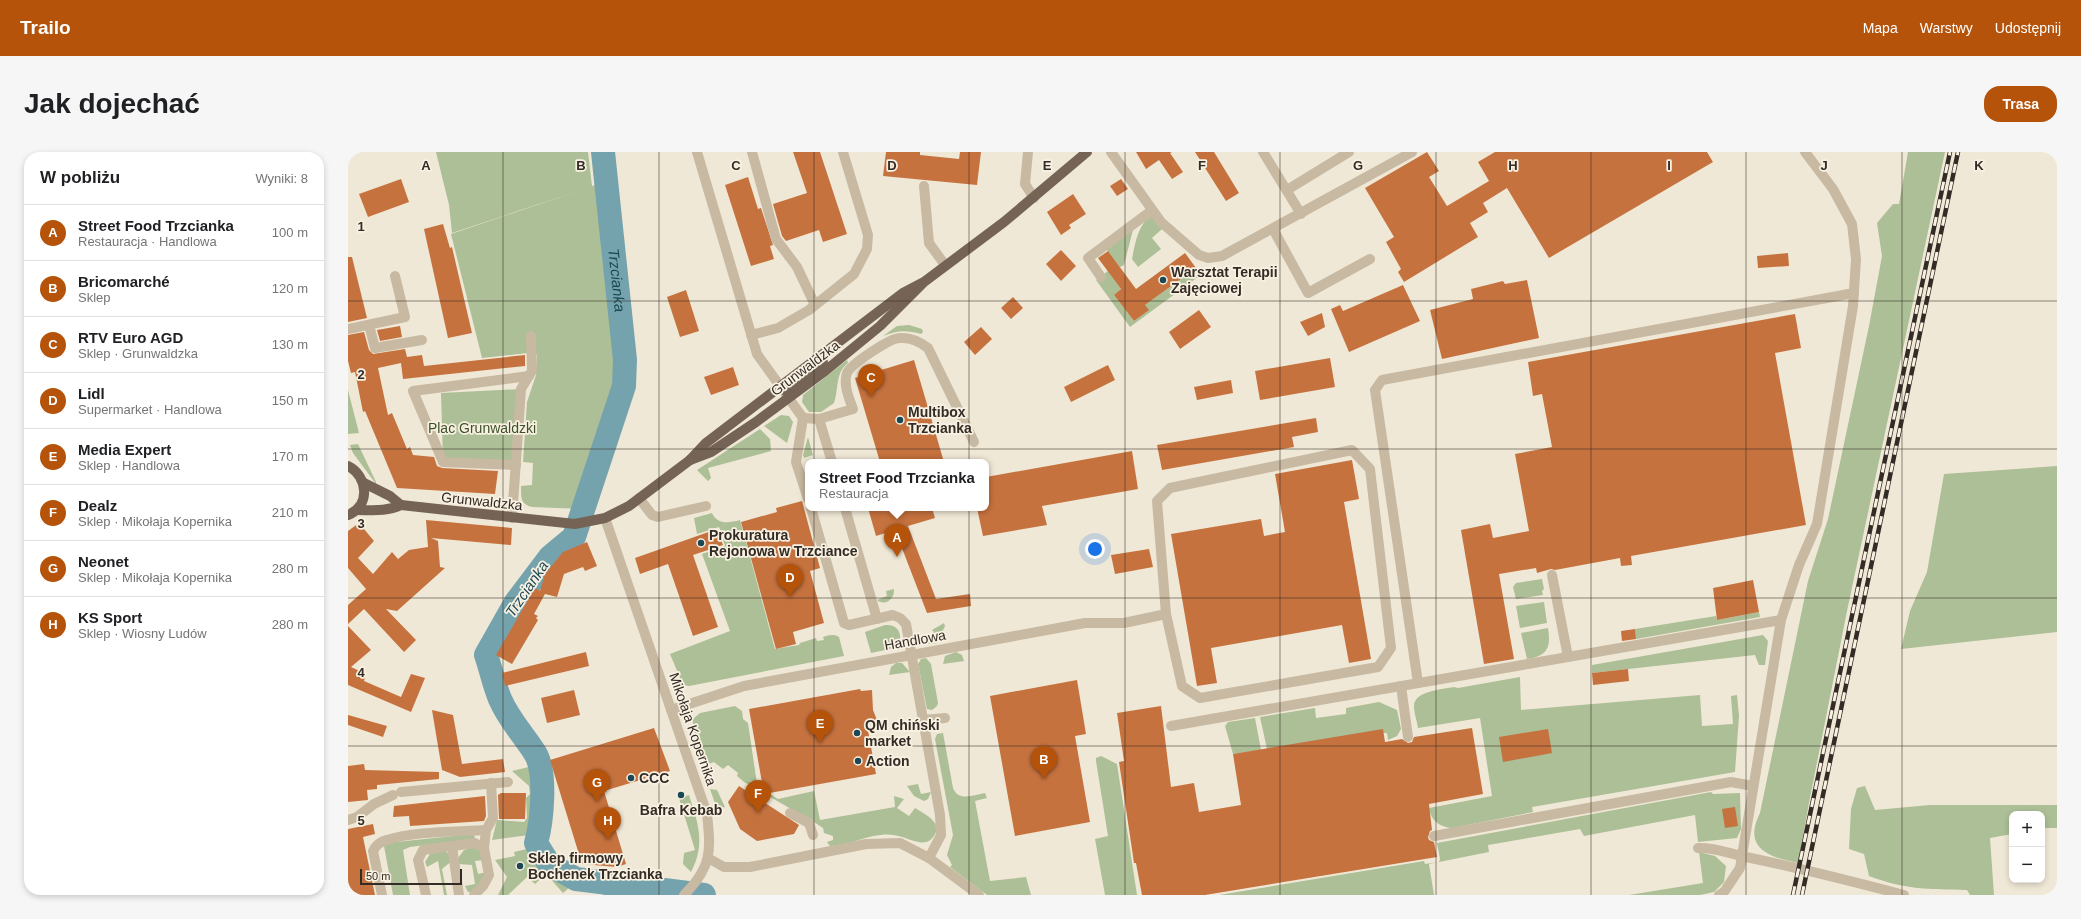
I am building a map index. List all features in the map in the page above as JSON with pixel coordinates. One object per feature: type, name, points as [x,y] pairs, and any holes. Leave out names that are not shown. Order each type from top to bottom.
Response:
[{"type":"main road","name":"Grunwaldzka","points":[[690,460],[711,452],[882,309],[913,287],[924,282],[1034,198],[1087,152]]},
{"type":"main road","name":"Grunwaldzka","points":[[352,512],[380,511],[392,509],[401,505],[560,523],[590,522],[605,518],[639,498],[690,460],[706,443],[880,326],[914,294],[924,282]]},
{"type":"main road","points":[[348,457],[351,468],[364,483],[364,497],[352,512]]},
{"type":"main road","name":"Grunwaldzka","points":[[364,483],[390,496],[401,505]]},
{"type":"street","points":[[697,152],[757,354],[803,418],[796,462],[805,490]]},
{"type":"street","points":[[752,152],[776,239],[797,267],[814,305]]},
{"type":"street","points":[[751,335],[778,328],[814,305],[854,274],[867,249],[868,235],[843,152]]},
{"type":"street","points":[[1028,152],[1025,184],[1034,198]]},
{"type":"street","points":[[1111,152],[1151,211],[1161,222],[1187,247],[1199,255],[1208,258],[1222,256],[1412,152]]},
{"type":"street","points":[[1263,152],[1301,214]]},
{"type":"street","points":[[1287,190],[1349,152]]},
{"type":"street","points":[[1719,895],[1724,892],[1740,868],[1781,620],[1799,564],[1817,524],[1854,293],[1856,259],[1852,224],[1833,189],[1805,152]]},
{"type":"street","points":[[924,186],[929,243],[945,266]]},
{"type":"street","points":[[1100,277],[1088,258],[1140,221],[1151,211]]},
{"type":"street","points":[[1273,229],[1308,293],[1370,259]]},
{"type":"street","points":[[348,329],[405,317],[395,276]]},
{"type":"street","points":[[1418,683],[1375,390],[1382,380],[1854,293]]},
{"type":"street","points":[[369,325],[375,348],[422,340]]},
{"type":"street","points":[[512,518],[521,389],[532,371],[531,336]]},
{"type":"street","points":[[803,418],[819,419],[853,409],[846,381],[848,371],[888,341],[898,338],[910,338],[928,348],[974,442]]},
{"type":"street","points":[[516,465],[443,462],[413,391],[529,376]]},
{"type":"street","points":[[819,419],[831,459]]},
{"type":"street","points":[[1352,450],[1370,469],[1391,648],[1378,667],[1200,698],[1182,686],[1166,614],[1157,501],[1170,488],[1352,450]]},
{"type":"street","points":[[639,498],[652,515],[658,517],[706,506]]},
{"type":"street","points":[[811,511],[844,623],[849,625],[893,615],[900,618],[906,624],[940,815],[941,835],[929,858]]},
{"type":"street","points":[[846,511],[877,619]]},
{"type":"street","name":"Mikołaja Kopernika","points":[[605,518],[708,814],[710,848],[708,858],[699,881],[684,895]]},
{"type":"street","points":[[1552,575],[1568,657]]},
{"type":"street","name":"Handlowa","points":[[671,710],[744,686],[1085,623],[1124,623],[1166,614]]},
{"type":"street","points":[[1171,726],[1781,620]]},
{"type":"street","points":[[1400,686],[1408,737]]},
{"type":"street","points":[[923,720],[945,718]]},
{"type":"street","points":[[348,820],[357,817],[374,804],[397,794],[508,782]]},
{"type":"street","points":[[1434,836],[1731,782],[1753,786]]},
{"type":"street","points":[[474,895],[483,886],[489,875],[484,848],[486,833],[493,818],[491,784]]},
{"type":"street","points":[[790,813],[809,823],[813,835]]},
{"type":"street","points":[[426,895],[418,860],[423,850],[475,843],[486,833]]},
{"type":"street","points":[[382,895],[373,852],[379,844],[385,840],[408,836],[486,833]]},
{"type":"street","points":[[475,843],[484,848]]},
{"type":"street","points":[[708,858],[724,867],[750,867],[866,844],[900,843],[929,858],[979,895]]},
{"type":"street","points":[[452,846],[459,895]]},
{"type":"street","points":[[1698,848],[1709,847],[1742,856],[1808,869],[1904,895]]},
{"type":"green space","points":[[436,152],[588,152],[592,186],[604,182],[623,360],[623,386],[582,509],[532,507],[525,504],[522,500],[521,486],[532,485],[533,463],[523,462],[527,402],[536,375],[537,355],[528,353],[482,358],[451,234],[584,189],[452,233],[449,205]]},
{"type":"green space","points":[[1908,152],[1945,152],[1847,611],[1798,863],[1778,858],[1762,849],[1757,843],[1754,835],[1755,825],[1760,813],[1808,581],[1828,519],[1869,326],[1882,256],[1877,223],[1893,204],[1899,204]]},
{"type":"green space","points":[[1151,214],[1162,229],[1152,238],[1161,249],[1138,267],[1132,259],[1136,240],[1146,219]]},
{"type":"green space","points":[[1134,226],[1124,265],[1120,267],[1107,250],[1098,257],[1096,255]]},
{"type":"green space","points":[[1196,268],[1202,274],[1130,327],[1096,280],[1108,271],[1121,289],[1114,295],[1134,321],[1148,310],[1145,305]]},
{"type":"green space","points":[[909,325],[922,329],[923,332],[921,334],[907,331],[897,332],[883,336],[897,326]]},
{"type":"green space","points":[[847,360],[848,363],[841,371],[839,376],[834,403],[821,412],[809,412],[802,402],[803,395]]},
{"type":"green space","name":"Plac Grunwaldzki","points":[[521,389],[516,465],[443,462],[441,393]]},
{"type":"green space","points":[[348,390],[359,433],[348,434]]},
{"type":"green space","points":[[781,415],[789,416],[793,422],[787,443],[764,426]]},
{"type":"green space","points":[[760,429],[770,439],[771,451],[708,468],[711,478],[708,481],[697,470]]},
{"type":"green space","points":[[808,437],[813,455],[804,458],[803,455]]},
{"type":"green space","points":[[358,444],[376,484],[353,453],[350,445]]},
{"type":"green space","points":[[2057,466],[2057,632],[1901,649],[1910,611],[1927,572],[1944,474]]},
{"type":"green space","points":[[712,513],[717,520],[724,522],[740,520],[775,649],[799,645],[800,643],[816,638],[817,641],[824,640],[823,637],[833,635],[839,637],[844,656],[689,686],[683,685],[670,654],[730,631],[702,554],[725,546],[720,529],[719,527],[697,534],[694,518]]},
{"type":"green space","points":[[1542,579],[1544,589],[1542,591],[1543,595],[1516,599],[1513,587],[1516,583]]},
{"type":"green space","points":[[894,589],[893,596],[887,602],[880,602],[877,600],[887,596],[886,591]]},
{"type":"green space","points":[[1544,602],[1547,623],[1520,628],[1516,606]]},
{"type":"green space","points":[[1759,612],[1760,617],[1636,639],[1635,629],[1716,616],[1717,620]]},
{"type":"green space","points":[[944,623],[945,626],[937,643],[927,644],[925,638],[934,632],[932,630]]},
{"type":"green space","points":[[885,625],[897,628],[900,639],[890,649],[871,653],[865,632]]},
{"type":"green space","points":[[1548,628],[1549,640],[1544,653],[1540,656],[1527,659],[1521,633]]},
{"type":"green space","points":[[1763,635],[1768,641],[1765,665],[1759,665],[1755,655],[1592,673],[1592,665]]},
{"type":"green space","points":[[956,652],[962,655],[964,661],[943,664],[945,656]]},
{"type":"green space","points":[[926,658],[931,664],[938,703],[932,710],[927,709],[918,664],[921,659]]},
{"type":"green space","points":[[896,663],[902,663],[910,672],[889,675],[891,667]]},
{"type":"green space","points":[[1520,677],[1521,710],[1700,695],[1702,726],[1733,724],[1731,696],[1737,695],[1739,716],[1735,772],[1532,807],[1533,812],[1452,828],[1440,825],[1434,820],[1429,808],[1492,796],[1480,718],[1418,728],[1414,709],[1415,701],[1424,694],[1437,690],[1454,687],[1458,688]]},
{"type":"green space","points":[[1379,702],[1397,710],[1401,729],[1397,736],[1388,740],[1387,733],[1383,733],[1267,749],[1260,717],[1315,708],[1316,718],[1346,714],[1346,708]]},
{"type":"green space","points":[[735,706],[742,711],[743,719],[748,723],[757,784],[747,779],[778,799],[814,791],[820,820],[895,807],[894,796],[904,799],[897,808],[909,816],[915,808],[930,818],[936,824],[937,828],[933,837],[930,841],[917,842],[897,836],[884,835],[868,837],[836,846],[830,846],[827,842],[833,840],[833,836],[824,833],[823,828],[744,782],[737,776],[738,773],[728,765],[723,769],[714,762],[706,765],[693,728],[693,719],[700,713]]},
{"type":"green space","points":[[1255,718],[1261,750],[1233,754],[1225,726],[1228,722]]},
{"type":"green space","points":[[943,733],[955,792],[962,796],[985,793],[987,798],[975,801],[990,881],[1026,877],[1031,895],[987,895],[950,867],[952,865],[947,855],[953,835],[935,739],[937,734]]},
{"type":"green space","points":[[1101,756],[1117,764],[1137,895],[1105,895],[1095,839],[1108,836],[1096,761],[1096,758]]},
{"type":"green space","points":[[537,765],[541,804],[535,844],[548,865],[576,880],[672,891],[668,895],[603,895],[600,889],[570,887],[563,893],[546,874],[535,884],[527,877],[508,895],[498,895],[507,877],[495,860],[515,856],[514,852],[531,848],[529,835],[492,840],[497,820],[524,822],[527,818],[526,798],[530,794],[529,786],[512,771]]},
{"type":"green space","points":[[918,784],[921,794],[931,792],[928,799],[924,801],[914,796],[907,786]]},
{"type":"green space","points":[[1865,786],[1875,810],[1930,805],[2057,805],[2057,828],[2045,828],[2045,811],[2009,811],[2009,835],[1990,838],[1994,895],[1970,895],[1967,890],[1918,888],[1895,884],[1869,876],[1864,854],[1849,849],[1851,809],[1857,788]]},
{"type":"green space","points":[[710,789],[717,790],[725,807],[717,809]]},
{"type":"green space","points":[[1711,792],[1713,794],[1740,793],[1741,829],[1737,838],[1698,842],[1695,815],[1584,836],[1580,829],[1488,845],[1489,852],[1439,862],[1440,859],[1437,843]]},
{"type":"green space","points":[[689,795],[698,824],[699,834],[696,862],[691,872],[683,864],[684,853],[695,850],[679,798]]},
{"type":"green space","points":[[473,834],[475,837],[473,839],[410,847],[403,850],[410,895],[393,895],[384,846],[386,843]]},
{"type":"green space","points":[[474,847],[483,851],[484,860],[475,861],[478,874],[487,872],[487,875],[471,892],[468,892],[465,886],[475,884],[472,865],[459,864],[458,858],[464,850]]},
{"type":"green space","points":[[444,851],[448,853],[453,860],[442,869],[447,895],[444,895],[438,861],[427,867],[425,862],[430,854]]},
{"type":"green space","points":[[1699,852],[1715,856],[1726,866],[1724,882],[1714,892],[1700,895],[1629,895],[1703,883]]},
{"type":"green space","points":[[1424,861],[1425,864],[1439,862],[1429,864],[1434,895],[1219,895]]},
{"type":"building","points":[[793,152],[820,152],[847,234],[823,242],[819,230],[786,241],[782,236],[773,204],[807,193]]},
{"type":"building","points":[[886,152],[920,152],[920,155],[959,159],[960,152],[981,152],[977,185],[883,176]]},
{"type":"building","points":[[1136,152],[1172,152],[1170,153],[1183,172],[1172,179],[1159,160],[1146,169]]},
{"type":"building","points":[[1195,152],[1214,152],[1239,193],[1226,201]]},
{"type":"building","points":[[1427,152],[1439,171],[1429,177],[1447,206],[1489,181],[1478,162],[1495,152],[1707,152],[1713,162],[1549,258],[1507,188],[1483,203],[1488,212],[1470,223],[1478,237],[1404,282],[1398,272],[1401,269],[1386,242],[1394,237],[1365,188]]},
{"type":"building","points":[[748,177],[758,209],[761,208],[773,245],[770,246],[774,259],[751,266],[725,185]]},
{"type":"building","points":[[401,179],[409,202],[368,217],[359,194]]},
{"type":"building","points":[[1121,179],[1128,189],[1117,196],[1110,186]]},
{"type":"building","points":[[1073,194],[1086,214],[1069,225],[1071,228],[1061,235],[1047,212]]},
{"type":"building","points":[[443,224],[450,248],[452,247],[472,333],[448,338],[424,229]]},
{"type":"building","points":[[1061,250],[1076,266],[1061,281],[1046,264]]},
{"type":"building","name":"Warsztat Terapii Zajęciowej","points":[[1108,251],[1136,289],[1185,253],[1196,268],[1145,305],[1149,310],[1134,321],[1114,295],[1121,289],[1098,258]]},
{"type":"building","points":[[1788,253],[1789,266],[1758,268],[1757,256]]},
{"type":"building","points":[[348,257],[352,257],[367,318],[348,322]]},
{"type":"building","points":[[1527,280],[1539,338],[1442,359],[1430,310],[1473,299],[1471,289],[1503,281],[1505,284]]},
{"type":"building","points":[[1403,285],[1420,321],[1349,352],[1331,309],[1340,305],[1343,311]]},
{"type":"building","points":[[686,290],[699,331],[680,337],[667,297]]},
{"type":"building","points":[[1013,297],[1023,308],[1011,319],[1001,308]]},
{"type":"building","points":[[1199,310],[1211,327],[1180,349],[1169,332]]},
{"type":"building","points":[[1322,313],[1325,327],[1308,336],[1300,322]]},
{"type":"building","points":[[1795,314],[1801,348],[1775,353],[1806,525],[1631,556],[1632,565],[1621,566],[1620,558],[1555,570],[1551,569],[1537,573],[1536,568],[1499,574],[1514,659],[1484,664],[1461,530],[1490,524],[1493,538],[1529,531],[1515,454],[1552,447],[1542,394],[1533,396],[1528,362]]},
{"type":"building","points":[[400,326],[402,337],[380,341],[377,330]]},
{"type":"building","points":[[981,327],[992,339],[975,355],[964,342]]},
{"type":"building","points":[[364,332],[369,350],[373,354],[405,349],[407,357],[422,355],[424,366],[525,355],[525,366],[403,379],[401,363],[378,368],[388,415],[392,413],[407,449],[410,447],[413,455],[434,457],[437,466],[442,468],[498,471],[495,494],[397,488],[365,411],[363,412],[355,372],[351,373],[348,361],[348,335]]},
{"type":"building","points":[[1330,358],[1335,387],[1260,400],[1255,371]]},
{"type":"building","name":"Multibox Trzcianka","points":[[914,360],[943,459],[879,459],[855,378]]},
{"type":"building","points":[[1108,365],[1115,380],[1071,402],[1064,387]]},
{"type":"building","points":[[733,367],[739,385],[711,395],[704,377]]},
{"type":"building","points":[[1231,380],[1233,393],[1197,400],[1194,387]]},
{"type":"building","points":[[1316,418],[1318,432],[1292,437],[1294,447],[1162,470],[1157,445]]},
{"type":"building","points":[[1132,451],[1138,489],[1042,506],[1047,525],[983,536],[978,511],[989,511],[989,476]]},
{"type":"building","points":[[1352,460],[1359,499],[1344,502],[1371,659],[1349,663],[1342,625],[1211,648],[1217,683],[1197,686],[1171,534],[1261,519],[1264,536],[1285,532],[1275,474]]},
{"type":"building","points":[[802,501],[820,568],[810,571],[824,623],[793,632],[796,644],[776,649],[741,522],[777,512],[776,508]]},
{"type":"building","points":[[869,511],[933,511],[935,518],[908,526],[936,599],[970,594],[971,606],[927,613],[895,530],[876,536]]},
{"type":"building","points":[[426,520],[512,528],[511,545],[431,538],[438,541],[440,567],[445,568],[397,611],[386,609],[416,640],[404,652],[364,609],[348,624],[348,605],[366,589],[348,568],[348,531],[359,523],[374,541],[358,558],[373,574],[392,552],[398,559],[409,550],[428,547]]},
{"type":"building","points":[[717,529],[723,545],[693,555],[718,627],[693,636],[668,564],[640,574],[635,558]]},
{"type":"building","points":[[587,542],[597,566],[585,571],[583,567],[564,574],[557,597],[545,594],[534,614],[538,616],[536,618],[538,620],[512,664],[496,655],[535,588],[540,591],[545,574],[563,552]]},
{"type":"building","points":[[1149,549],[1153,567],[1115,574],[1111,555]]},
{"type":"building","points":[[1753,580],[1759,612],[1717,620],[1713,588]]},
{"type":"building","points":[[348,626],[371,650],[351,667],[366,674],[364,681],[401,697],[411,674],[425,678],[411,712],[348,685]]},
{"type":"building","points":[[1635,629],[1636,639],[1622,641],[1621,631]]},
{"type":"building","points":[[586,652],[589,666],[505,686],[502,673]]},
{"type":"building","points":[[1628,669],[1629,681],[1593,685],[1592,673]]},
{"type":"building","points":[[1077,680],[1086,734],[1075,736],[1090,822],[1015,836],[990,696]]},
{"type":"building","points":[[860,689],[861,691],[872,690],[873,710],[877,720],[867,725],[876,774],[764,794],[749,709]]},
{"type":"building","points":[[574,690],[580,715],[547,723],[541,698]]},
{"type":"building","points":[[1161,706],[1171,787],[1194,783],[1199,812],[1241,805],[1233,754],[1383,729],[1385,742],[1402,739],[1408,743],[1412,742],[1414,737],[1472,728],[1483,794],[1429,804],[1432,830],[1430,831],[1428,837],[1429,840],[1434,842],[1437,857],[1205,895],[1142,895],[1136,863],[1134,863],[1119,762],[1124,761],[1117,713]]},
{"type":"building","points":[[432,710],[453,715],[462,764],[503,759],[505,772],[460,777],[442,770]]},
{"type":"building","points":[[348,715],[387,726],[383,737],[348,725]]},
{"type":"building","points":[[654,728],[670,771],[604,791],[626,864],[617,867],[582,864],[550,760]]},
{"type":"building","points":[[1548,729],[1552,753],[1503,762],[1499,737]]},
{"type":"building","points":[[364,764],[365,770],[439,772],[439,779],[377,785],[377,789],[367,790],[368,800],[348,802],[348,766]]},
{"type":"building","points":[[739,786],[799,825],[794,834],[757,841],[740,829],[728,802]]},
{"type":"building","points":[[501,793],[526,793],[525,819],[499,819],[498,795]]},
{"type":"building","points":[[485,796],[486,816],[484,821],[410,826],[409,816],[393,817],[394,806]]},
{"type":"building","points":[[1735,807],[1738,826],[1725,828],[1722,809]]},
{"type":"building","points":[[373,824],[375,834],[363,837],[375,895],[350,895],[348,885],[348,829]]},
{"type":"waterway","name":"Trzcianka","points":[[603,152],[625,360],[624,386],[574,537],[550,557],[516,602],[486,655],[500,699],[539,761],[542,797],[540,823],[536,843],[549,864],[576,879],[704,895]]},
{"type":"railway","points":[[1793,895],[1950,152]]},
{"type":"railway","points":[[1802,895],[1958,152]]},
{"type":"place","name":"Warsztat Terapii Zajęciowej","points":[[1163,280]]},
{"type":"place","name":"RTV Euro AGD","points":[[871,397]]},
{"type":"place","name":"Multibox Trzcianka","points":[[900,420]]},
{"type":"place","name":"Prokuratura Rejonowa w Trzciance","points":[[701,543]]},
{"type":"place","name":"Street Food Trzcianka","points":[[897,557]]},
{"type":"place","name":"Lidl","points":[[790,597]]},
{"type":"place","name":"QM chiński market","points":[[857,733]]},
{"type":"place","name":"Media Expert","points":[[820,743]]},
{"type":"place","name":"Action","points":[[858,761]]},
{"type":"place","name":"CCC","points":[[631,778]]},
{"type":"place","name":"Bricomarché","points":[[1044,779]]},
{"type":"place","name":"Bafra Kebab","points":[[681,795]]},
{"type":"place","name":"Neonet","points":[[597,802]]},
{"type":"place","name":"Dealz","points":[[758,813]]},
{"type":"place","name":"KS Sport","points":[[608,840]]},
{"type":"place","name":"Sklep firmowy Bochenek Trzcianka","points":[[520,866]]}]
